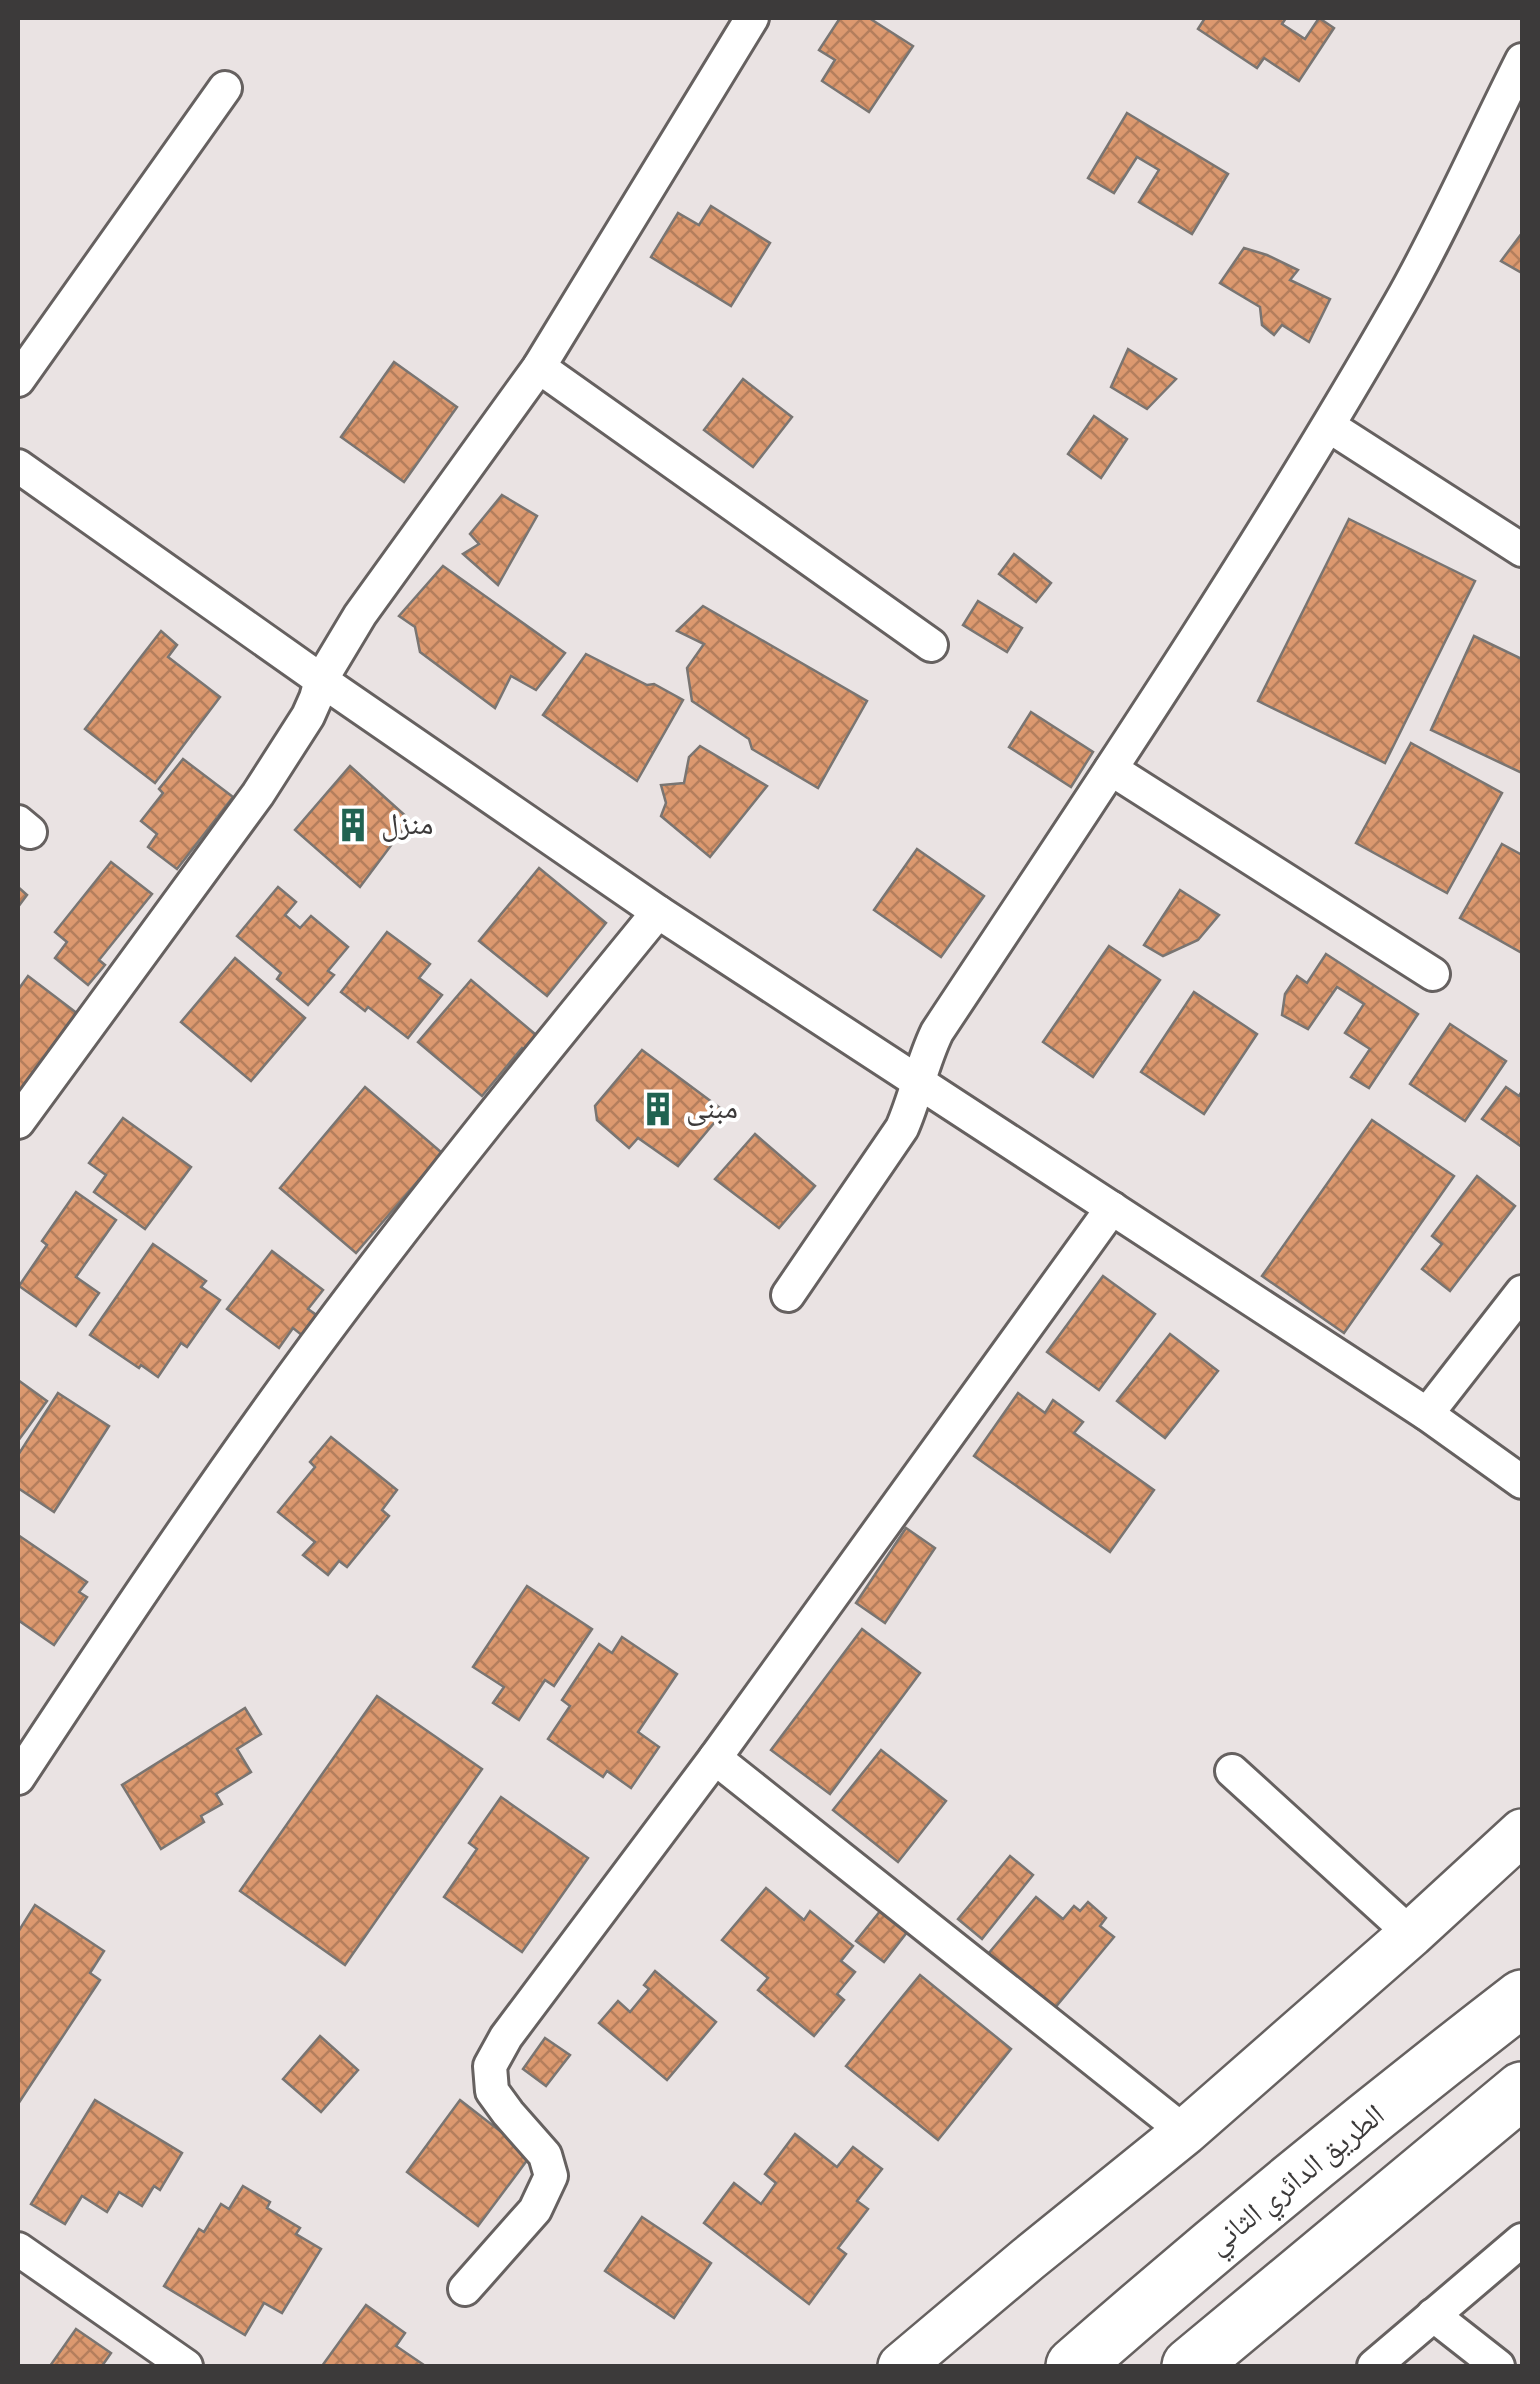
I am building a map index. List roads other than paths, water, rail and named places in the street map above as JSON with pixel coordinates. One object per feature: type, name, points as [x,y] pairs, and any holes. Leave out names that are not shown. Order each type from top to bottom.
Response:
[{"type":"highway","name":"الطريق الدائري الثاني","points":[[1074,2366],[1236,2228],[1522,1998]]},
{"type":"highway","points":[[1190,2366],[1522,2090]]},
{"type":"street","points":[[18,1122],[268,779],[308,716],[321,680],[360,616],[539,366],[752,18]]},
{"type":"street","points":[[788,1295],[902,1128],[937,1032],[1111,769],[1329,426],[1402,299],[1522,60]]},
{"type":"street","points":[[18,380],[225,88]]},
{"type":"street","points":[[539,366],[931,645]]},
{"type":"street","points":[[1329,426],[1522,550]]},
{"type":"street","points":[[18,466],[658,912],[1427,1414],[1522,1482]]},
{"type":"street","points":[[1111,769],[1433,974]]},
{"type":"street","points":[[18,1778],[154,1571],[315,1346],[483,1126],[658,912]]},
{"type":"street","points":[[465,2289],[535,2210],[551,2176],[544,2155],[492,2091],[490,2066],[506,2038],[715,1758],[1112,1208]]},
{"type":"street","points":[[1427,1414],[1522,1292]]},
{"type":"street","points":[[715,1758],[1185,2132]]},
{"type":"street","points":[[1232,1771],[1411,1934]]},
{"type":"street","points":[[901,2366],[1185,2132],[1522,1832]]},
{"type":"street","points":[[1374,2366],[1522,2240]]},
{"type":"street","points":[[18,2249],[186,2366]]},
{"type":"street","points":[[1432,2315],[1498,2366]]},
{"type":"place","name":"منزل","points":[[353,825]]},
{"type":"place","name":"مبنى","points":[[658,1109]]}]
